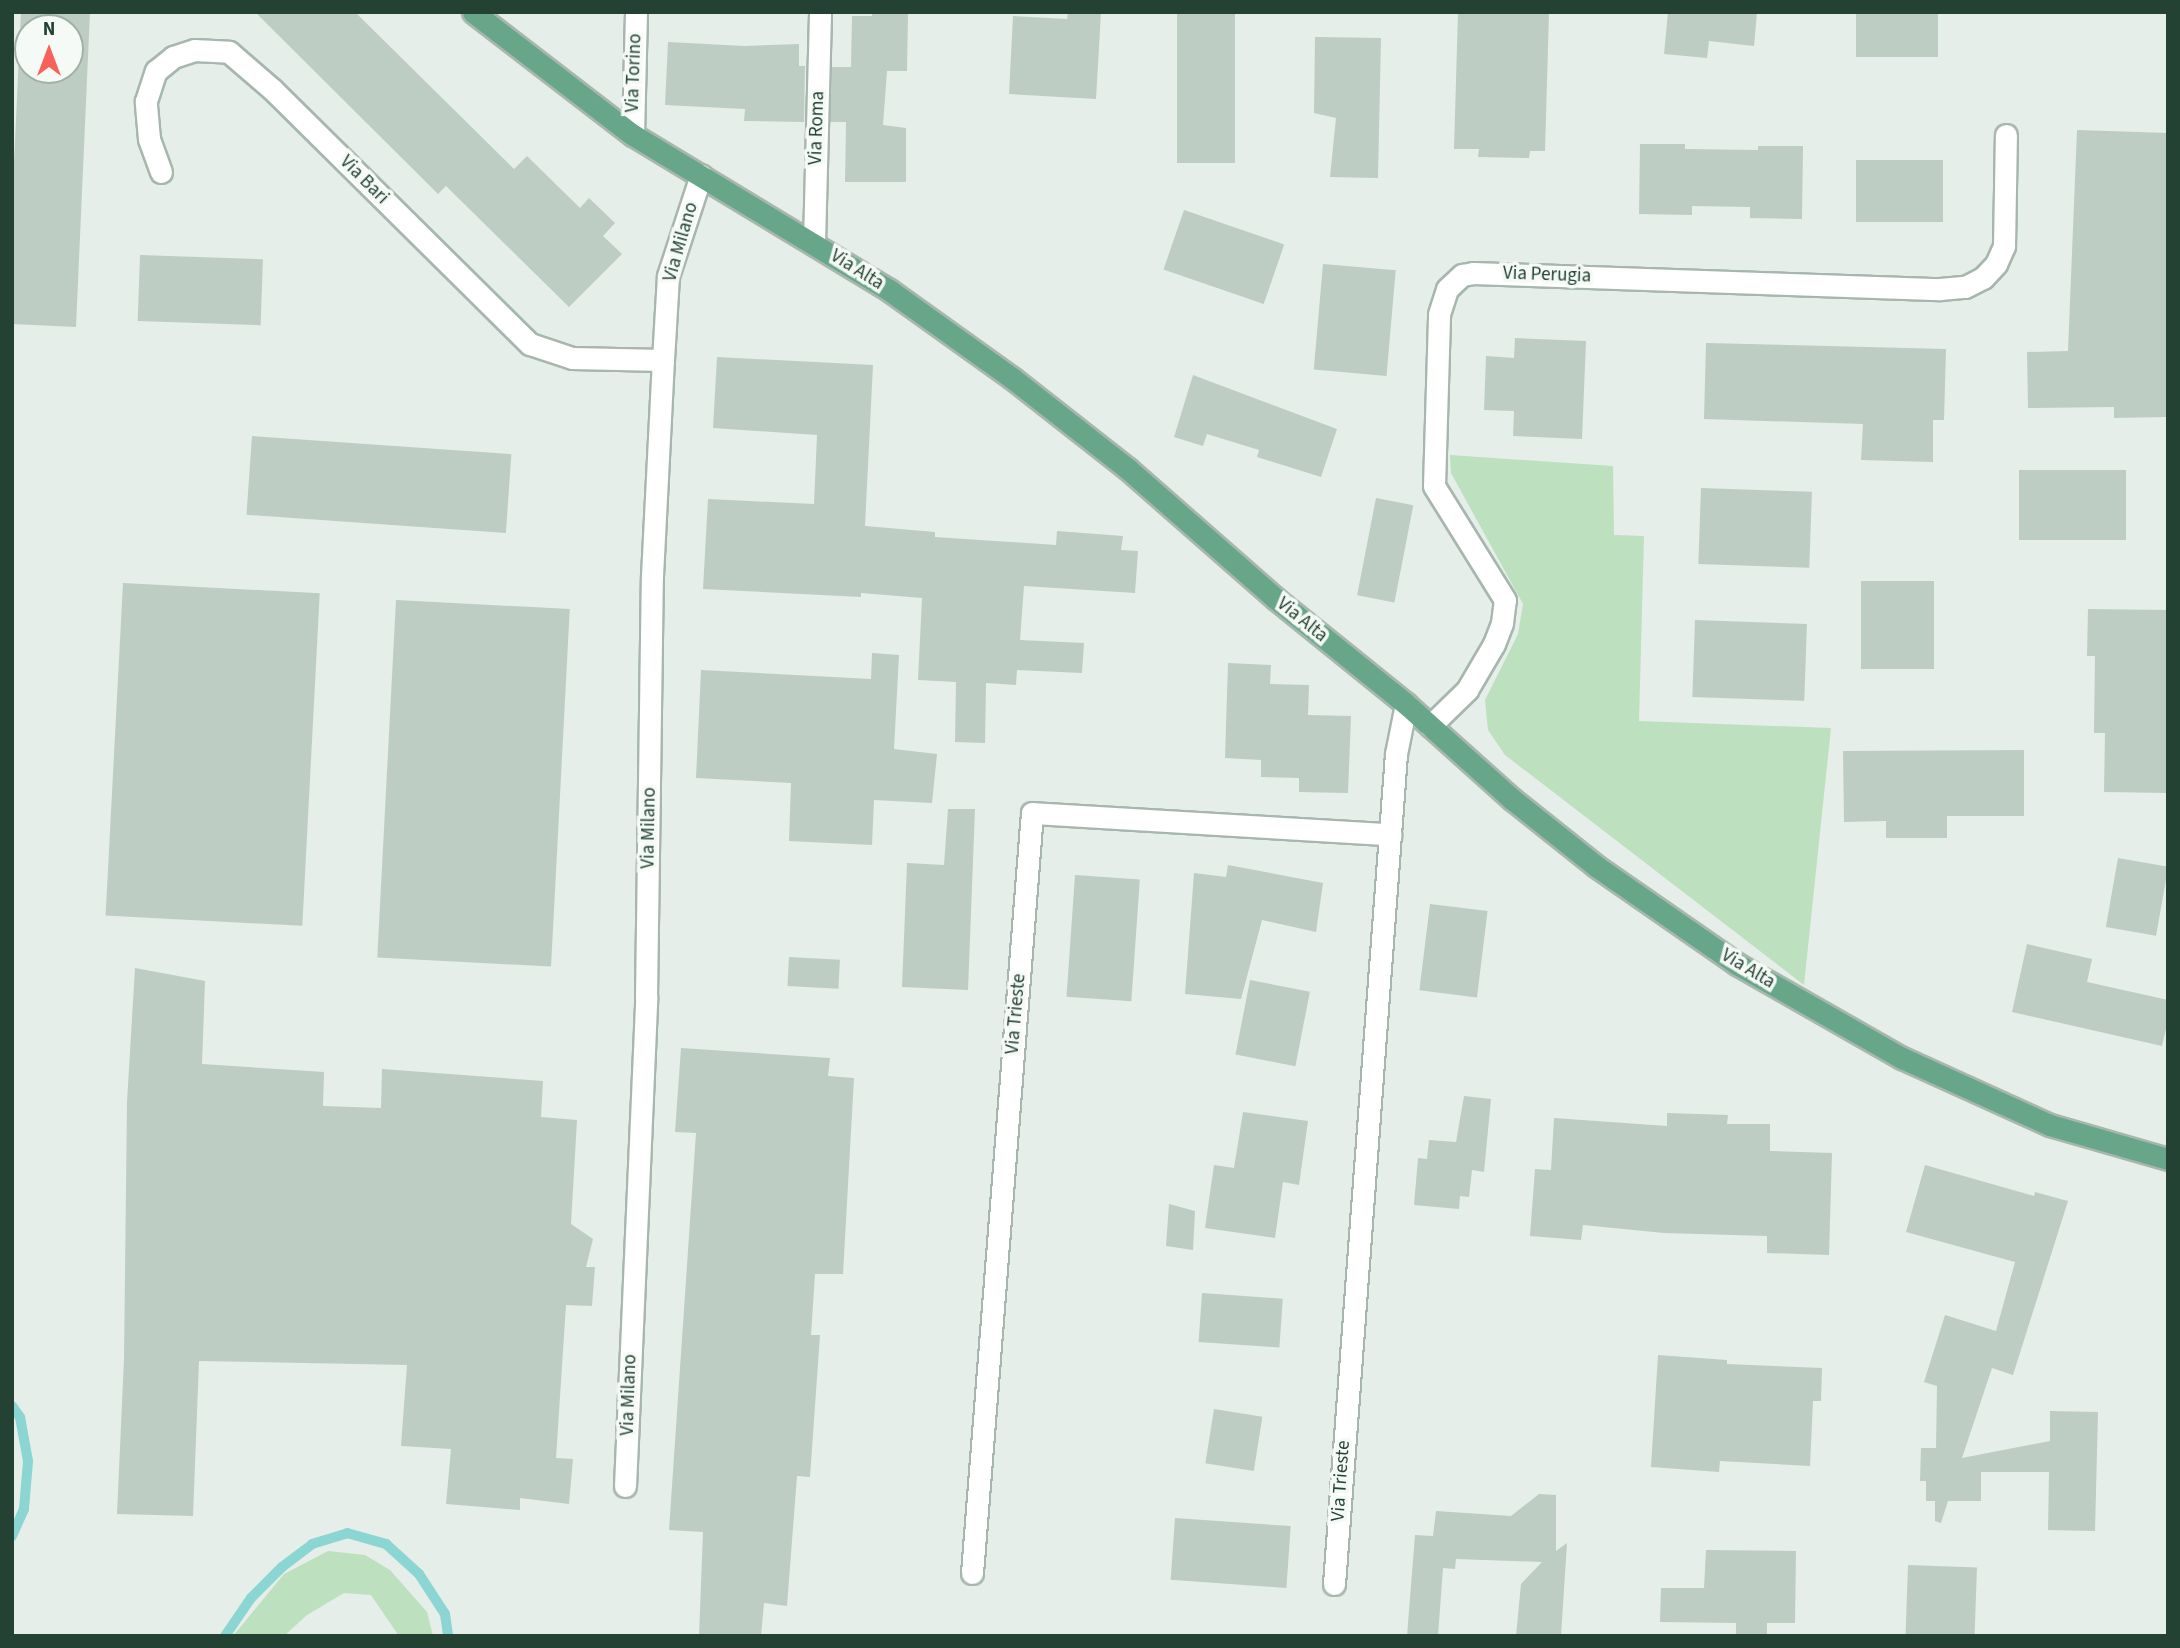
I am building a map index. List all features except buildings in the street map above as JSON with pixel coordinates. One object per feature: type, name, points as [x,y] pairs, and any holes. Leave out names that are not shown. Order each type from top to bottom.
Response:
[{"type":"main road","name":"Via Alta","points":[[473,12],[633,135],[889,290],[1023,386],[1128,469],[1276,599],[1406,704],[1512,799],[1596,866],[1737,964],[1902,1058],[2050,1125],[2168,1160]]},
{"type":"street","name":"Via Torino","points":[[633,135],[636,12]]},
{"type":"street","name":"Via Roma","points":[[814,243],[820,12]]},
{"type":"street","name":"Via Bari","points":[[160,172],[149,139],[146,102],[156,71],[173,57],[194,50],[229,52],[273,90],[530,344],[572,358],[663,360]]},
{"type":"street","name":"Via Perugia","points":[[1430,726],[1467,690],[1502,623],[1505,600],[1434,486],[1440,314],[1447,289],[1462,275],[1473,273],[1940,289],[1965,287],[1983,278],[1996,264],[2004,246],[2006,135]]},
{"type":"street","name":"Via Milano","points":[[625,1486],[646,997],[652,576],[663,360],[668,276],[701,175]]},
{"type":"street","name":"Via Trieste","points":[[1334,1584],[1396,754],[1406,704]]},
{"type":"street","name":"Via Trieste","points":[[972,1573],[1032,813],[1390,834]]},
{"type":"green space","points":[[1450,455],[1613,466],[1614,535],[1644,536],[1639,721],[1831,728],[1804,985],[1505,755],[1488,730],[1485,700],[1518,634],[1523,604],[1451,473]]},
{"type":"green space","points":[[328,1551],[365,1555],[390,1570],[427,1612],[433,1636],[399,1636],[371,1595],[344,1593],[307,1615],[284,1636],[233,1636],[284,1574]]},
{"type":"waterway","points":[[12,1406],[20,1417],[28,1461],[24,1509],[12,1536]]},
{"type":"waterway","points":[[225,1636],[251,1598],[282,1567],[312,1544],[347,1533],[386,1544],[419,1574],[445,1614],[448,1636]]}]
